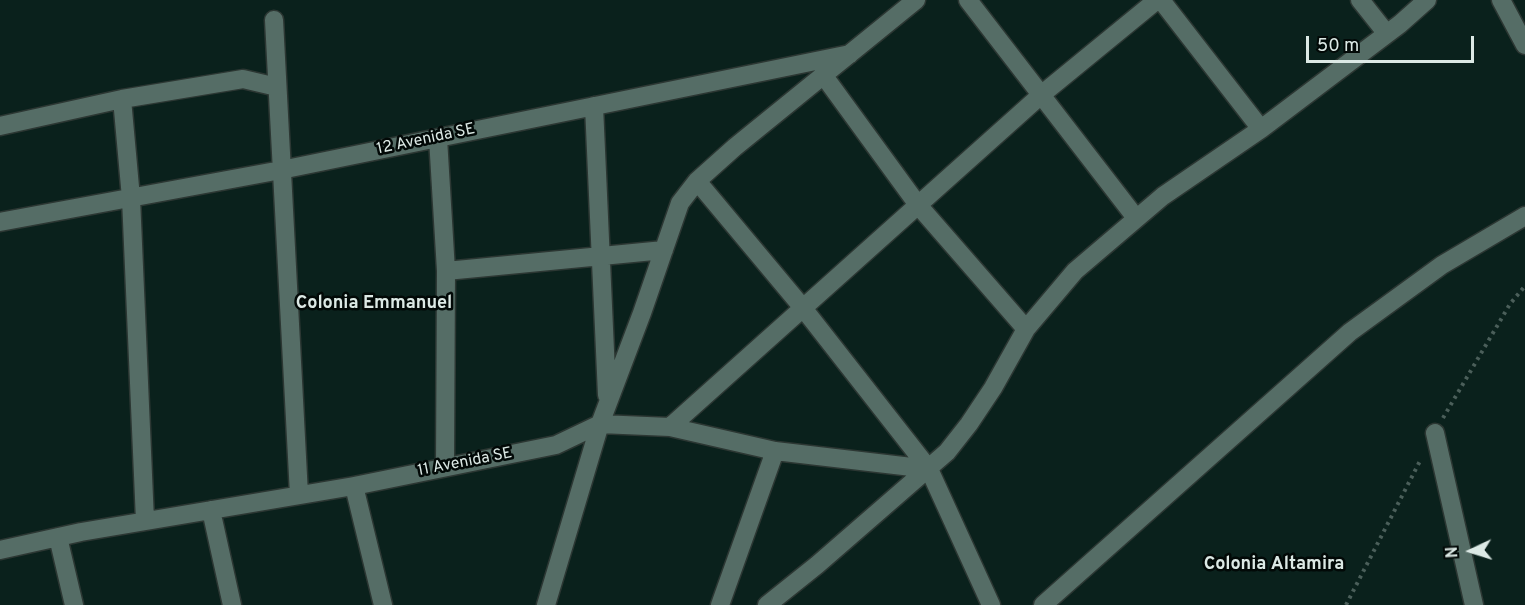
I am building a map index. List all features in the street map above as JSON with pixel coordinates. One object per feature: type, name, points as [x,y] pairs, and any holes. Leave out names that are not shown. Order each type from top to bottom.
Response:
[{"type":"street","points":[[546,605],[600,424],[680,203],[697,181],[735,147],[916,0]]},
{"type":"street","points":[[968,0],[1136,218]]},
{"type":"street","points":[[670,427],[1041,95],[1159,0],[1261,129]]},
{"type":"street","points":[[1360,0],[1387,34]]},
{"type":"street","points":[[767,605],[817,565],[947,452],[969,424],[1026,329],[1076,271],[1163,196],[1261,129],[1387,34],[1427,0]]},
{"type":"street","points":[[1501,0],[1525,45]]},
{"type":"street","points":[[274,20],[298,495]]},
{"type":"street","name":"12 Avenida SE","points":[[0,222],[281,170],[850,54]]},
{"type":"street","points":[[824,76],[918,205],[1026,329]]},
{"type":"street","points":[[0,126],[122,99],[243,79],[277,87]]},
{"type":"street","points":[[122,99],[131,198],[145,521]]},
{"type":"street","points":[[594,106],[608,404]]},
{"type":"street","points":[[438,138],[446,270],[445,466]]},
{"type":"street","points":[[697,181],[803,308],[929,469],[991,605]]},
{"type":"street","points":[[1042,605],[1350,332],[1442,266],[1525,216]]},
{"type":"street","points":[[446,270],[664,250]]},
{"type":"street","name":"11 Avenida SE","points":[[0,550],[145,521],[354,486],[556,445],[600,424],[670,427],[775,451],[929,469]]},
{"type":"street","points":[[1435,433],[1474,605]]},
{"type":"street","points":[[720,605],[775,451]]},
{"type":"street","points":[[354,486],[383,605]]},
{"type":"street","points":[[211,510],[232,605]]},
{"type":"street","points":[[58,537],[74,605]]},
{"type":"district","name":"Colonia Emmanuel","points":[[374,304]]},
{"type":"district","name":"Colonia Altamira","points":[[1274,565]]}]
